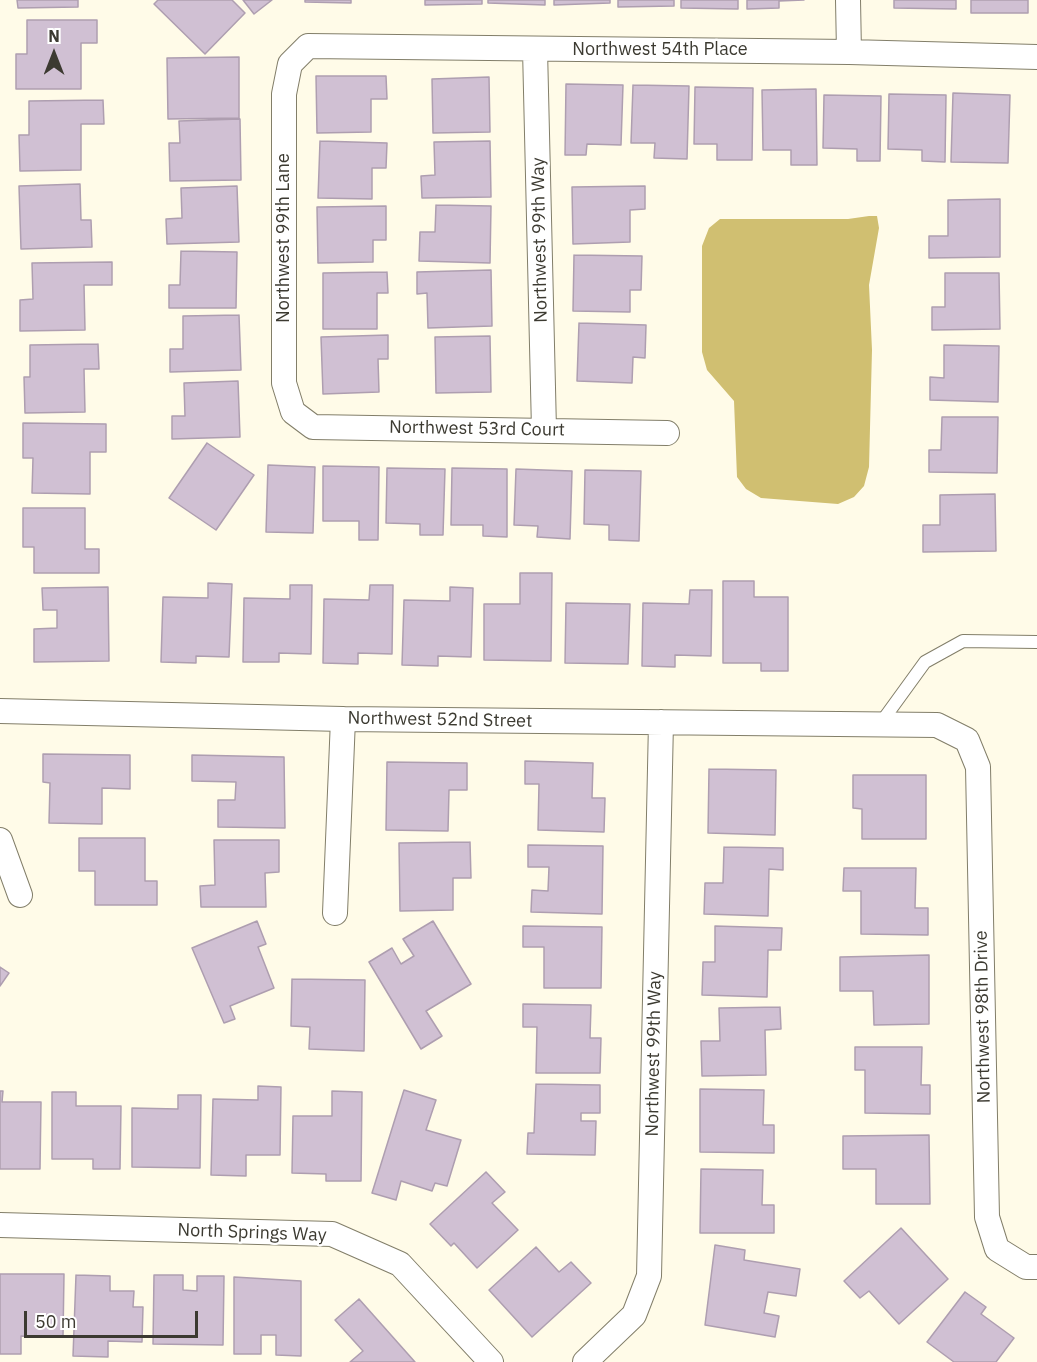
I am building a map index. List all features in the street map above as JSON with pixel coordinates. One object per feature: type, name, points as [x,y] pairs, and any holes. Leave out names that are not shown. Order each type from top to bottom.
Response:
[{"type":"street","points":[[848,0],[849,52]]},
{"type":"street","name":"Northwest 54th Place","points":[[290,64],[308,46],[849,52],[1037,57]]},
{"type":"street","name":"Northwest 99th Way","points":[[535,49],[544,430]]},
{"type":"street","name":"Northwest 99th Lane","points":[[290,64],[284,94],[284,382],[292,412]]},
{"type":"street","name":"Northwest 53rd Court","points":[[292,412],[314,427],[667,433]]},
{"type":"street","name":"Northwest 52nd Street","points":[[0,711],[344,719],[937,725],[967,740]]},
{"type":"street","points":[[335,913],[344,719]]},
{"type":"street","name":"Northwest 99th Way","points":[[585,1362],[634,1315],[649,1276],[661,722]]},
{"type":"street","name":"Northwest 98th Drive","points":[[967,740],[978,767],[987,1217],[997,1249],[1026,1267],[1037,1267]]},
{"type":"street","points":[[0,840],[20,895]]},
{"type":"street","name":"North Springs Way","points":[[0,1225],[332,1234],[400,1264],[491,1362]]},
{"type":"lane","points":[[880,725],[925,662],[963,641],[1037,642]]},
{"type":"shaded area","points":[[877,216],[879,228],[869,285],[872,350],[869,467],[864,486],[854,497],[838,504],[761,498],[746,489],[737,477],[734,401],[707,370],[702,352],[702,246],[709,228],[720,219],[848,219]]},
{"type":"building","points":[[17,0],[78,0],[78,7],[18,8]]},
{"type":"building","points":[[158,0],[232,0],[245,13],[205,54],[154,4]]},
{"type":"building","points":[[243,0],[272,0],[254,14]]},
{"type":"building","points":[[305,0],[351,0],[351,3],[305,2]]},
{"type":"building","points":[[425,0],[482,0],[482,4],[425,5]]},
{"type":"building","points":[[488,0],[545,0],[545,5],[488,3]]},
{"type":"building","points":[[554,0],[610,0],[610,3],[554,5]]},
{"type":"building","points":[[618,0],[674,0],[674,6],[618,7]]},
{"type":"building","points":[[681,0],[738,0],[738,9],[681,8]]},
{"type":"building","points":[[747,0],[804,0],[779,1],[779,8],[747,9]]},
{"type":"building","points":[[894,0],[956,0],[956,9],[894,8]]},
{"type":"building","points":[[971,0],[1028,0],[1028,13],[971,13]]},
{"type":"building","points":[[27,20],[97,20],[97,43],[81,43],[81,89],[16,89],[16,54],[27,54]]},
{"type":"building","points":[[239,57],[239,118],[168,119],[167,58]]},
{"type":"building","points":[[316,76],[386,76],[387,99],[371,99],[371,132],[317,133]]},
{"type":"building","points":[[489,77],[490,132],[433,133],[432,79]]},
{"type":"building","points":[[566,84],[623,85],[621,145],[587,144],[586,155],[565,155]]},
{"type":"building","points":[[633,85],[689,86],[687,159],[654,158],[655,143],[631,143]]},
{"type":"building","points":[[695,87],[753,88],[752,160],[717,160],[717,144],[694,144]]},
{"type":"building","points":[[816,89],[817,165],[791,165],[791,150],[763,150],[762,90]]},
{"type":"building","points":[[953,93],[1010,95],[1008,163],[951,162]]},
{"type":"building","points":[[889,94],[946,95],[945,162],[922,161],[922,150],[888,149]]},
{"type":"building","points":[[824,95],[881,96],[880,161],[857,161],[857,149],[823,148]]},
{"type":"building","points":[[103,100],[104,124],[81,124],[81,170],[20,171],[19,135],[29,135],[29,101]]},
{"type":"building","points":[[240,119],[241,180],[170,181],[169,143],[180,143],[179,121]]},
{"type":"building","points":[[320,141],[387,143],[386,168],[372,168],[372,199],[318,198]]},
{"type":"building","points":[[490,141],[491,197],[422,198],[421,176],[435,175],[434,142]]},
{"type":"building","points":[[80,184],[81,220],[91,220],[92,247],[21,249],[19,186]]},
{"type":"building","points":[[237,186],[239,242],[167,244],[166,219],[182,218],[181,188]]},
{"type":"building","points":[[645,186],[645,209],[630,210],[630,242],[573,244],[572,187]]},
{"type":"building","points":[[1000,199],[1000,257],[929,258],[929,236],[948,236],[948,200]]},
{"type":"building","points":[[436,205],[491,206],[490,263],[419,261],[420,232],[435,232]]},
{"type":"building","points":[[386,206],[386,240],[373,240],[373,262],[318,263],[317,207]]},
{"type":"building","points":[[181,251],[237,252],[236,308],[169,308],[169,285],[180,285]]},
{"type":"building","points":[[574,255],[642,256],[641,290],[630,290],[630,312],[573,311]]},
{"type":"building","points":[[112,262],[112,285],[84,285],[85,330],[20,331],[20,300],[33,299],[32,263]]},
{"type":"building","points":[[491,270],[492,326],[428,328],[427,293],[417,294],[417,272]]},
{"type":"building","points":[[387,272],[388,293],[377,293],[377,329],[323,329],[323,273]]},
{"type":"building","points":[[945,273],[999,273],[1000,329],[932,330],[932,307],[945,307]]},
{"type":"building","points":[[239,315],[241,370],[170,372],[170,349],[183,349],[183,316]]},
{"type":"building","points":[[579,323],[646,325],[645,358],[633,357],[632,383],[577,381]]},
{"type":"building","points":[[388,335],[388,359],[378,359],[379,392],[323,394],[321,337]]},
{"type":"building","points":[[490,336],[491,392],[436,393],[435,337]]},
{"type":"building","points":[[98,344],[99,369],[84,369],[85,412],[25,413],[24,377],[30,377],[30,345]]},
{"type":"building","points":[[944,345],[999,346],[998,402],[930,400],[930,377],[944,378]]},
{"type":"building","points":[[238,381],[240,437],[172,439],[172,416],[185,416],[184,383]]},
{"type":"building","points":[[942,417],[998,417],[997,473],[929,472],[929,450],[941,450]]},
{"type":"building","points":[[23,423],[106,424],[106,452],[90,452],[90,494],[32,493],[33,458],[23,458]]},
{"type":"building","points":[[207,443],[254,475],[216,530],[169,498]]},
{"type":"building","points":[[268,465],[315,467],[313,533],[266,532]]},
{"type":"building","points":[[323,466],[379,467],[378,540],[359,540],[359,521],[323,521]]},
{"type":"building","points":[[387,468],[445,469],[443,535],[420,535],[420,524],[386,523]]},
{"type":"building","points":[[452,468],[507,469],[507,537],[483,536],[483,525],[451,525]]},
{"type":"building","points":[[516,469],[572,471],[570,539],[537,537],[538,526],[514,525]]},
{"type":"building","points":[[585,470],[641,471],[639,541],[609,540],[609,525],[584,524]]},
{"type":"building","points":[[995,494],[996,551],[923,552],[923,525],[940,525],[940,495]]},
{"type":"building","points":[[23,508],[85,508],[85,549],[99,549],[99,573],[34,573],[34,547],[23,547]]},
{"type":"building","points":[[520,573],[552,573],[551,661],[484,660],[484,604],[520,604]]},
{"type":"building","points":[[723,581],[754,581],[754,597],[788,597],[788,671],[761,671],[761,663],[723,663]]},
{"type":"building","points":[[208,583],[232,584],[229,657],[196,656],[196,663],[161,662],[163,597],[208,598]]},
{"type":"building","points":[[290,585],[312,585],[311,654],[279,653],[279,662],[243,662],[244,598],[290,599]]},
{"type":"building","points":[[370,585],[393,585],[392,654],[358,653],[358,664],[323,663],[324,599],[369,600]]},
{"type":"building","points":[[108,587],[109,661],[34,662],[34,629],[57,628],[57,610],[43,610],[42,588]]},
{"type":"building","points":[[450,587],[473,588],[471,657],[438,656],[438,666],[402,665],[404,600],[450,601]]},
{"type":"building","points":[[690,590],[712,590],[711,656],[675,655],[675,667],[642,666],[643,603],[689,604]]},
{"type":"building","points":[[566,603],[630,604],[628,664],[565,663]]},
{"type":"building","points":[[43,754],[130,755],[130,789],[102,788],[102,824],[49,823],[50,783],[43,782]]},
{"type":"building","points":[[192,755],[284,757],[285,828],[218,827],[218,800],[235,800],[236,782],[192,781]]},
{"type":"building","points":[[525,761],[593,763],[592,798],[605,798],[604,832],[538,830],[539,784],[525,784]]},
{"type":"building","points":[[387,762],[467,763],[467,790],[449,790],[448,831],[386,830]]},
{"type":"building","points":[[709,769],[776,770],[775,835],[708,833]]},
{"type":"building","points":[[853,775],[926,775],[926,839],[862,839],[862,809],[853,808]]},
{"type":"building","points":[[79,838],[145,838],[145,881],[157,881],[157,905],[95,905],[95,871],[79,871]]},
{"type":"building","points":[[214,840],[279,840],[279,872],[265,873],[266,907],[201,907],[200,886],[215,885]]},
{"type":"building","points":[[470,842],[471,878],[453,878],[453,910],[400,911],[399,843]]},
{"type":"building","points":[[528,845],[603,846],[602,914],[531,912],[532,890],[548,891],[549,867],[528,867]]},
{"type":"building","points":[[724,847],[783,848],[783,870],[769,869],[768,916],[704,914],[705,883],[723,883]]},
{"type":"building","points":[[844,868],[916,868],[915,908],[928,908],[928,935],[861,934],[861,891],[843,891]]},
{"type":"building","points":[[257,921],[266,944],[258,947],[274,988],[230,1006],[235,1019],[224,1023],[192,948]]},
{"type":"building","points":[[433,921],[471,984],[426,1011],[442,1036],[421,1049],[369,962],[392,948],[401,964],[414,956],[403,939]]},
{"type":"building","points":[[523,926],[602,927],[601,988],[544,988],[544,947],[523,947]]},
{"type":"building","points":[[715,926],[782,928],[781,950],[768,950],[767,997],[702,995],[703,962],[715,962]]},
{"type":"building","points":[[929,955],[929,1024],[874,1025],[873,991],[840,991],[840,957]]},
{"type":"building","points":[[0,967],[9,973],[0,986]]},
{"type":"building","points":[[292,979],[365,980],[364,1051],[309,1049],[310,1027],[291,1026]]},
{"type":"building","points":[[523,1004],[591,1005],[590,1038],[601,1038],[600,1073],[536,1073],[537,1027],[523,1027]]},
{"type":"building","points":[[780,1007],[781,1029],[765,1030],[766,1075],[702,1076],[701,1041],[720,1041],[719,1008]]},
{"type":"building","points":[[855,1047],[922,1047],[921,1085],[930,1085],[930,1114],[865,1113],[865,1070],[855,1070]]},
{"type":"building","points":[[536,1084],[600,1085],[600,1113],[581,1113],[581,1121],[596,1121],[595,1155],[527,1154],[528,1133],[534,1133]]},
{"type":"building","points":[[258,1086],[281,1087],[280,1155],[246,1155],[246,1176],[211,1175],[213,1099],[258,1100]]},
{"type":"building","points":[[700,1089],[764,1090],[763,1125],[774,1125],[774,1153],[700,1152]]},
{"type":"building","points":[[404,1090],[436,1100],[426,1130],[461,1140],[447,1186],[435,1183],[432,1191],[401,1181],[396,1200],[372,1193]]},
{"type":"building","points":[[0,1091],[3,1091],[2,1102],[41,1102],[40,1169],[0,1169]]},
{"type":"building","points":[[332,1091],[362,1092],[361,1181],[326,1181],[326,1174],[292,1173],[293,1116],[332,1116]]},
{"type":"building","points":[[52,1092],[76,1092],[76,1106],[121,1106],[120,1169],[93,1169],[93,1159],[52,1159]]},
{"type":"building","points":[[178,1095],[201,1095],[200,1168],[132,1167],[132,1108],[178,1109]]},
{"type":"building","points":[[929,1135],[930,1204],[876,1204],[876,1169],[843,1169],[843,1136]]},
{"type":"building","points":[[701,1169],[763,1170],[762,1205],[774,1205],[774,1233],[700,1233]]},
{"type":"building","points":[[486,1172],[505,1192],[492,1203],[518,1230],[477,1268],[454,1243],[451,1246],[430,1224]]},
{"type":"building","points":[[901,1228],[948,1279],[899,1324],[869,1291],[860,1298],[844,1281]]},
{"type":"building","points":[[715,1245],[745,1250],[744,1260],[800,1269],[796,1296],[768,1292],[764,1313],[779,1316],[775,1337],[705,1325]]},
{"type":"building","points":[[536,1247],[559,1272],[571,1262],[591,1283],[532,1337],[489,1290]]},
{"type":"building","points":[[0,1274],[64,1274],[63,1337],[21,1336],[21,1354],[0,1354]]},
{"type":"building","points":[[76,1275],[110,1276],[110,1291],[134,1291],[133,1307],[143,1307],[142,1342],[108,1341],[108,1357],[73,1356]]},
{"type":"building","points":[[154,1275],[183,1275],[183,1290],[197,1291],[197,1276],[224,1276],[223,1345],[153,1344]]},
{"type":"building","points":[[234,1277],[301,1281],[301,1356],[276,1355],[276,1335],[261,1335],[261,1354],[234,1354]]},
{"type":"building","points":[[965,1292],[986,1307],[981,1314],[1014,1338],[996,1362],[954,1362],[927,1342]]},
{"type":"building","points":[[359,1299],[415,1362],[350,1362],[363,1351],[335,1320]]}]
